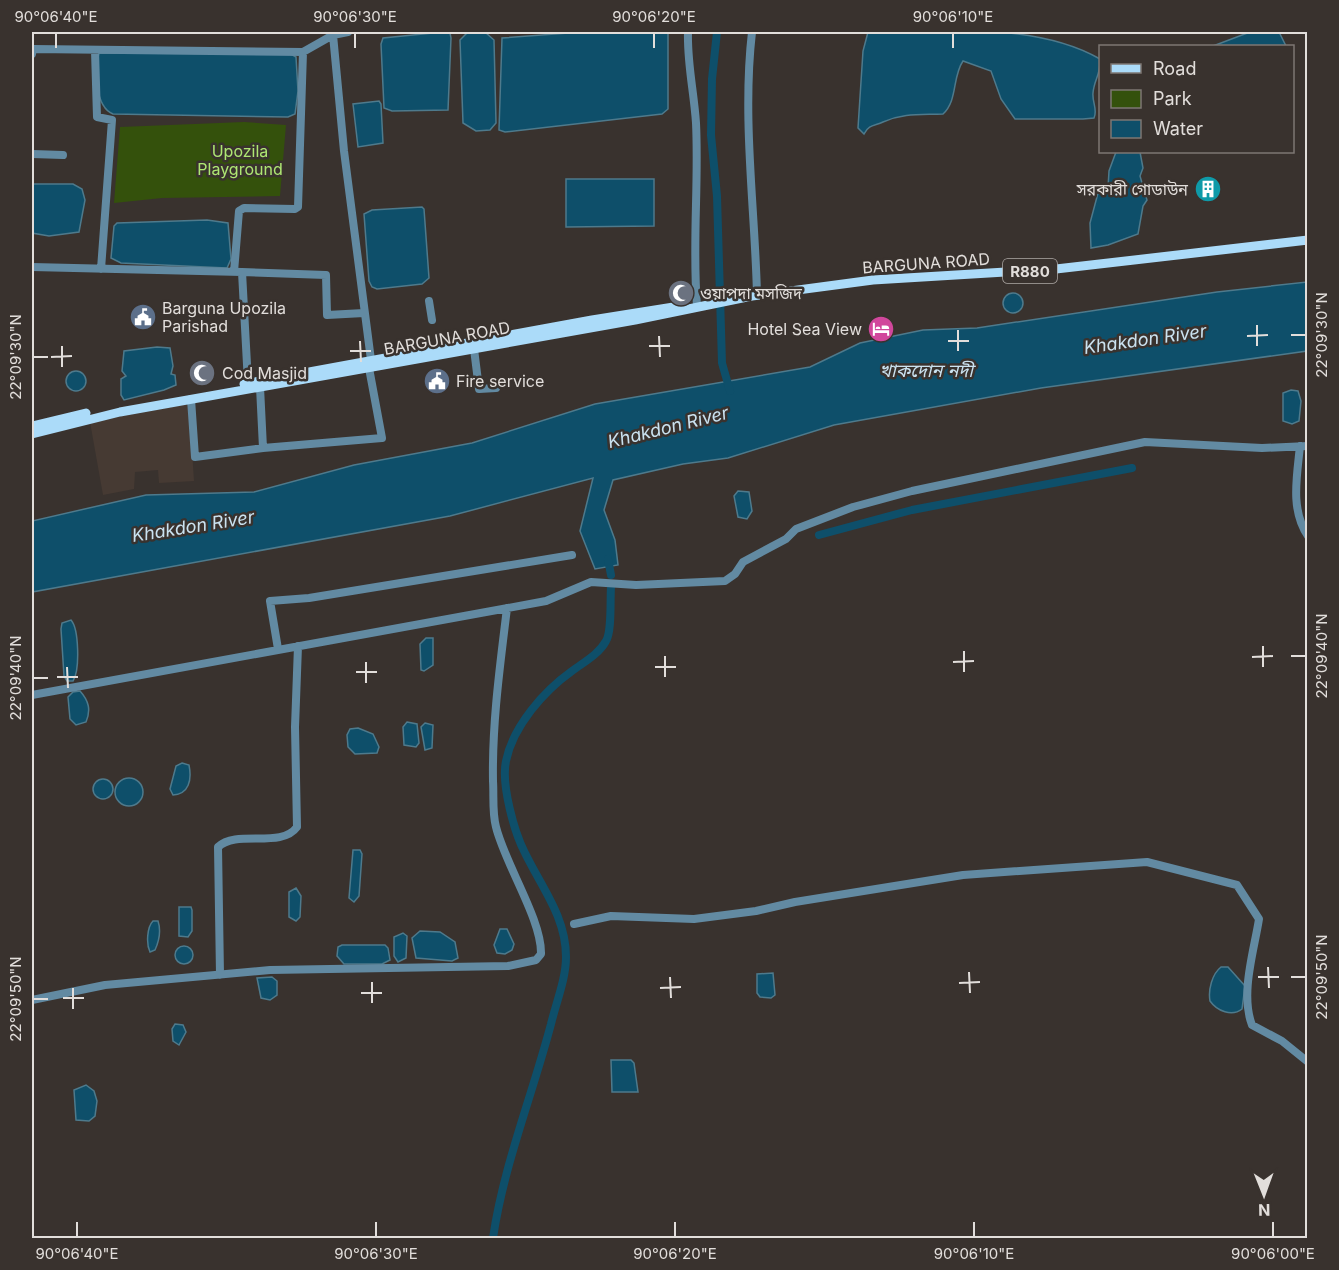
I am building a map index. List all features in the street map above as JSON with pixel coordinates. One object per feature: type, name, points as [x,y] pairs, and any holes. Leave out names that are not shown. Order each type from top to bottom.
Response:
[{"type":"main road","name":"BARGUNA ROAD","points":[[32,426],[135,403],[248,383],[474,349],[754,296],[873,280],[1056,269],[1308,240]]},
{"type":"main road","name":"BARGUNA ROAD","points":[[32,434],[85,419],[261,387],[664,307],[694,307]]},
{"type":"street","points":[[32,54],[33,49],[303,52],[333,35],[348,32]]},
{"type":"street","points":[[688,32],[689,69],[696,122],[694,307]]},
{"type":"street","points":[[752,32],[748,66],[748,118],[754,296]]},
{"type":"street","points":[[191,399],[195,457],[263,448],[382,438],[370,364],[333,35]]},
{"type":"street","points":[[95,51],[96,117],[112,120],[101,268]]},
{"type":"street","points":[[248,383],[238,272],[239,211],[244,208],[295,209],[298,207],[303,52]]},
{"type":"street","points":[[32,154],[63,155]]},
{"type":"street","points":[[32,267],[326,275],[327,315],[364,313]]},
{"type":"street","points":[[429,301],[432,320]]},
{"type":"street","points":[[474,349],[479,389],[496,388]]},
{"type":"street","points":[[261,387],[263,448]]},
{"type":"street","points":[[32,695],[546,601],[591,582],[636,585],[725,582],[735,574],[743,562],[786,539],[796,529],[853,507],[1034,464],[1145,442],[1262,448],[1304,446],[1296,496],[1299,523],[1308,536]]},
{"type":"street","points":[[278,649],[270,601],[309,598],[572,555]]},
{"type":"street","points":[[32,1000],[105,986],[220,975],[348,967],[508,966],[538,958],[541,937],[515,881],[494,819],[493,755],[497,679],[507,608]]},
{"type":"street","points":[[220,975],[218,847],[228,842],[288,835],[297,827],[295,727],[298,646]]},
{"type":"street","points":[[574,924],[611,916],[694,919],[756,911],[795,902],[963,875],[1147,862],[1238,885],[1259,919],[1248,989],[1248,1014],[1252,1025],[1282,1041],[1308,1062]]},
{"type":"shaded area","points":[[189,404],[194,481],[159,483],[158,470],[135,472],[134,489],[103,495],[90,422]]},
{"type":"green space","name":"Upozila Playground","points":[[244,122],[286,125],[280,196],[162,198],[114,203],[120,127]]},
{"type":"water","points":[[957,30],[1018,34],[1075,47],[1099,59],[1093,93],[1094,118],[1015,119],[1001,99],[991,71],[963,61],[957,74],[951,102],[943,114],[898,117],[870,127],[864,134],[858,128],[863,51],[868,32]]},
{"type":"water","points":[[468,32],[486,33],[494,40],[496,123],[490,130],[476,131],[463,123],[460,40]]},
{"type":"water","points":[[582,32],[668,32],[668,109],[662,114],[505,132],[499,130],[502,38]]},
{"type":"water","points":[[1250,32],[1279,32],[1286,45],[1216,45]]},
{"type":"water","points":[[450,33],[451,38],[448,110],[392,111],[384,108],[381,44],[383,38]]},
{"type":"water","points":[[99,53],[291,54],[296,57],[298,91],[295,114],[288,117],[113,114],[107,110],[99,96],[96,77]]},
{"type":"water","points":[[379,101],[383,143],[358,147],[353,104]]},
{"type":"water","points":[[1116,153],[1140,153],[1143,168],[1140,176],[1147,200],[1143,206],[1138,234],[1108,245],[1091,248],[1090,223],[1098,193],[1108,188],[1109,171]]},
{"type":"water","points":[[566,179],[654,179],[654,226],[566,227]]},
{"type":"water","points":[[32,184],[73,184],[82,189],[85,200],[79,232],[49,236],[32,233]]},
{"type":"water","points":[[422,207],[429,278],[422,284],[377,289],[372,287],[369,281],[364,214],[372,210]]},
{"type":"water","points":[[207,220],[228,223],[231,259],[227,268],[121,263],[111,258],[114,226],[117,223]]},
{"type":"water","name":"খাকদোন নদী","points":[[1307,282],[1307,351],[1041,388],[834,425],[728,458],[683,464],[613,480],[604,510],[615,540],[618,565],[595,569],[580,531],[593,478],[450,516],[32,592],[32,521],[146,495],[254,492],[354,465],[472,443],[595,404],[810,367],[860,343],[923,330],[977,328],[1217,292]]},
{"type":"water","points":[[1013,293],[1020,296],[1023,303],[1020,310],[1013,313],[1006,310],[1003,303],[1006,296]]},
{"type":"water","points":[[157,347],[170,348],[173,366],[171,374],[175,375],[176,385],[124,400],[121,395],[121,379],[126,376],[122,371],[124,351]]},
{"type":"water","points":[[76,371],[83,374],[86,381],[83,388],[76,391],[69,388],[66,381],[69,374]]},
{"type":"water","points":[[1291,390],[1298,391],[1301,401],[1299,421],[1292,424],[1283,421],[1283,393]]},
{"type":"water","points":[[738,491],[749,492],[752,511],[747,519],[738,517],[734,496]]},
{"type":"water","points":[[71,620],[76,632],[78,659],[73,681],[67,681],[64,676],[61,629],[62,623]]},
{"type":"water","points":[[426,638],[433,638],[433,665],[424,671],[421,670],[420,644]]},
{"type":"water","points":[[80,691],[89,710],[86,722],[76,725],[70,719],[68,697],[73,692]]},
{"type":"water","points":[[407,722],[417,724],[419,743],[416,747],[404,745],[403,727]]},
{"type":"water","points":[[425,723],[433,725],[432,748],[425,750],[421,727]]},
{"type":"water","points":[[358,728],[373,734],[379,747],[377,753],[355,754],[348,747],[347,735],[350,729]]},
{"type":"water","points":[[182,763],[189,765],[188,785],[183,792],[173,795],[170,789],[176,766]]},
{"type":"water","points":[[129,778],[139,782],[143,792],[139,802],[129,806],[119,802],[115,792],[119,782]]},
{"type":"water","points":[[103,779],[110,782],[113,789],[110,796],[103,799],[96,796],[93,789],[96,782]]},
{"type":"water","points":[[353,850],[360,850],[362,854],[359,896],[354,902],[349,898]]},
{"type":"water","points":[[296,888],[301,896],[300,917],[296,921],[289,917],[289,892]]},
{"type":"water","points":[[179,907],[191,907],[192,910],[192,931],[188,937],[179,936]]},
{"type":"water","points":[[153,921],[158,921],[159,936],[155,950],[150,952],[148,936],[149,927]]},
{"type":"water","points":[[500,929],[507,929],[514,944],[512,950],[505,954],[497,953],[494,945]]},
{"type":"water","points":[[420,931],[440,932],[455,942],[458,958],[452,961],[416,958],[412,938]]},
{"type":"water","points":[[403,933],[407,936],[406,958],[398,962],[394,956],[394,937]]},
{"type":"water","points":[[342,945],[385,945],[388,948],[390,960],[382,964],[344,964],[337,956],[338,947]]},
{"type":"water","points":[[184,946],[190,949],[193,955],[190,961],[184,964],[178,961],[175,955],[178,949]]},
{"type":"water","points":[[1221,967],[1228,967],[1245,986],[1242,1009],[1234,1013],[1217,1008],[1210,1001],[1211,983]]},
{"type":"water","points":[[773,973],[775,995],[771,998],[760,997],[757,993],[757,974]]},
{"type":"water","points":[[272,977],[277,981],[277,995],[270,1000],[261,998],[257,978]]},
{"type":"water","points":[[175,1024],[183,1025],[186,1032],[179,1045],[173,1041],[172,1029]]},
{"type":"water","points":[[611,1060],[631,1060],[634,1063],[638,1092],[612,1092]]},
{"type":"water","points":[[86,1085],[94,1091],[97,1101],[95,1116],[89,1121],[76,1120],[74,1090]]},
{"type":"waterway","points":[[717,32],[712,79],[711,135],[717,196],[722,363],[730,391]]},
{"type":"waterway","points":[[819,535],[912,510],[1132,468]]},
{"type":"waterway","points":[[608,559],[611,575]]},
{"type":"waterway","points":[[493,1238],[504,1183],[544,1051],[564,974],[566,957],[565,942],[558,916],[525,853],[513,821],[505,782],[506,761],[515,735],[531,710],[561,679],[603,646],[608,637],[610,623],[611,587]]},
{"type":"place","name":"সরকারী গোডাউন","points":[[1208,189]]},
{"type":"place","name":"ওয়াপদা মসজিদ","points":[[681,293]]},
{"type":"place","name":"Barguna Upozila Parishad","points":[[143,317]]},
{"type":"place","name":"Hotel Sea View","points":[[881,329]]},
{"type":"place","name":"Cod Masjid","points":[[202,373]]},
{"type":"place","name":"Fire service","points":[[437,381]]},
{"type":"water label","name":"Khakdon River","points":[[1145,339]]},
{"type":"water label","name":"Khakdon River","points":[[668,427]]},
{"type":"water label","name":"Khakdon River","points":[[193,526]]}]
